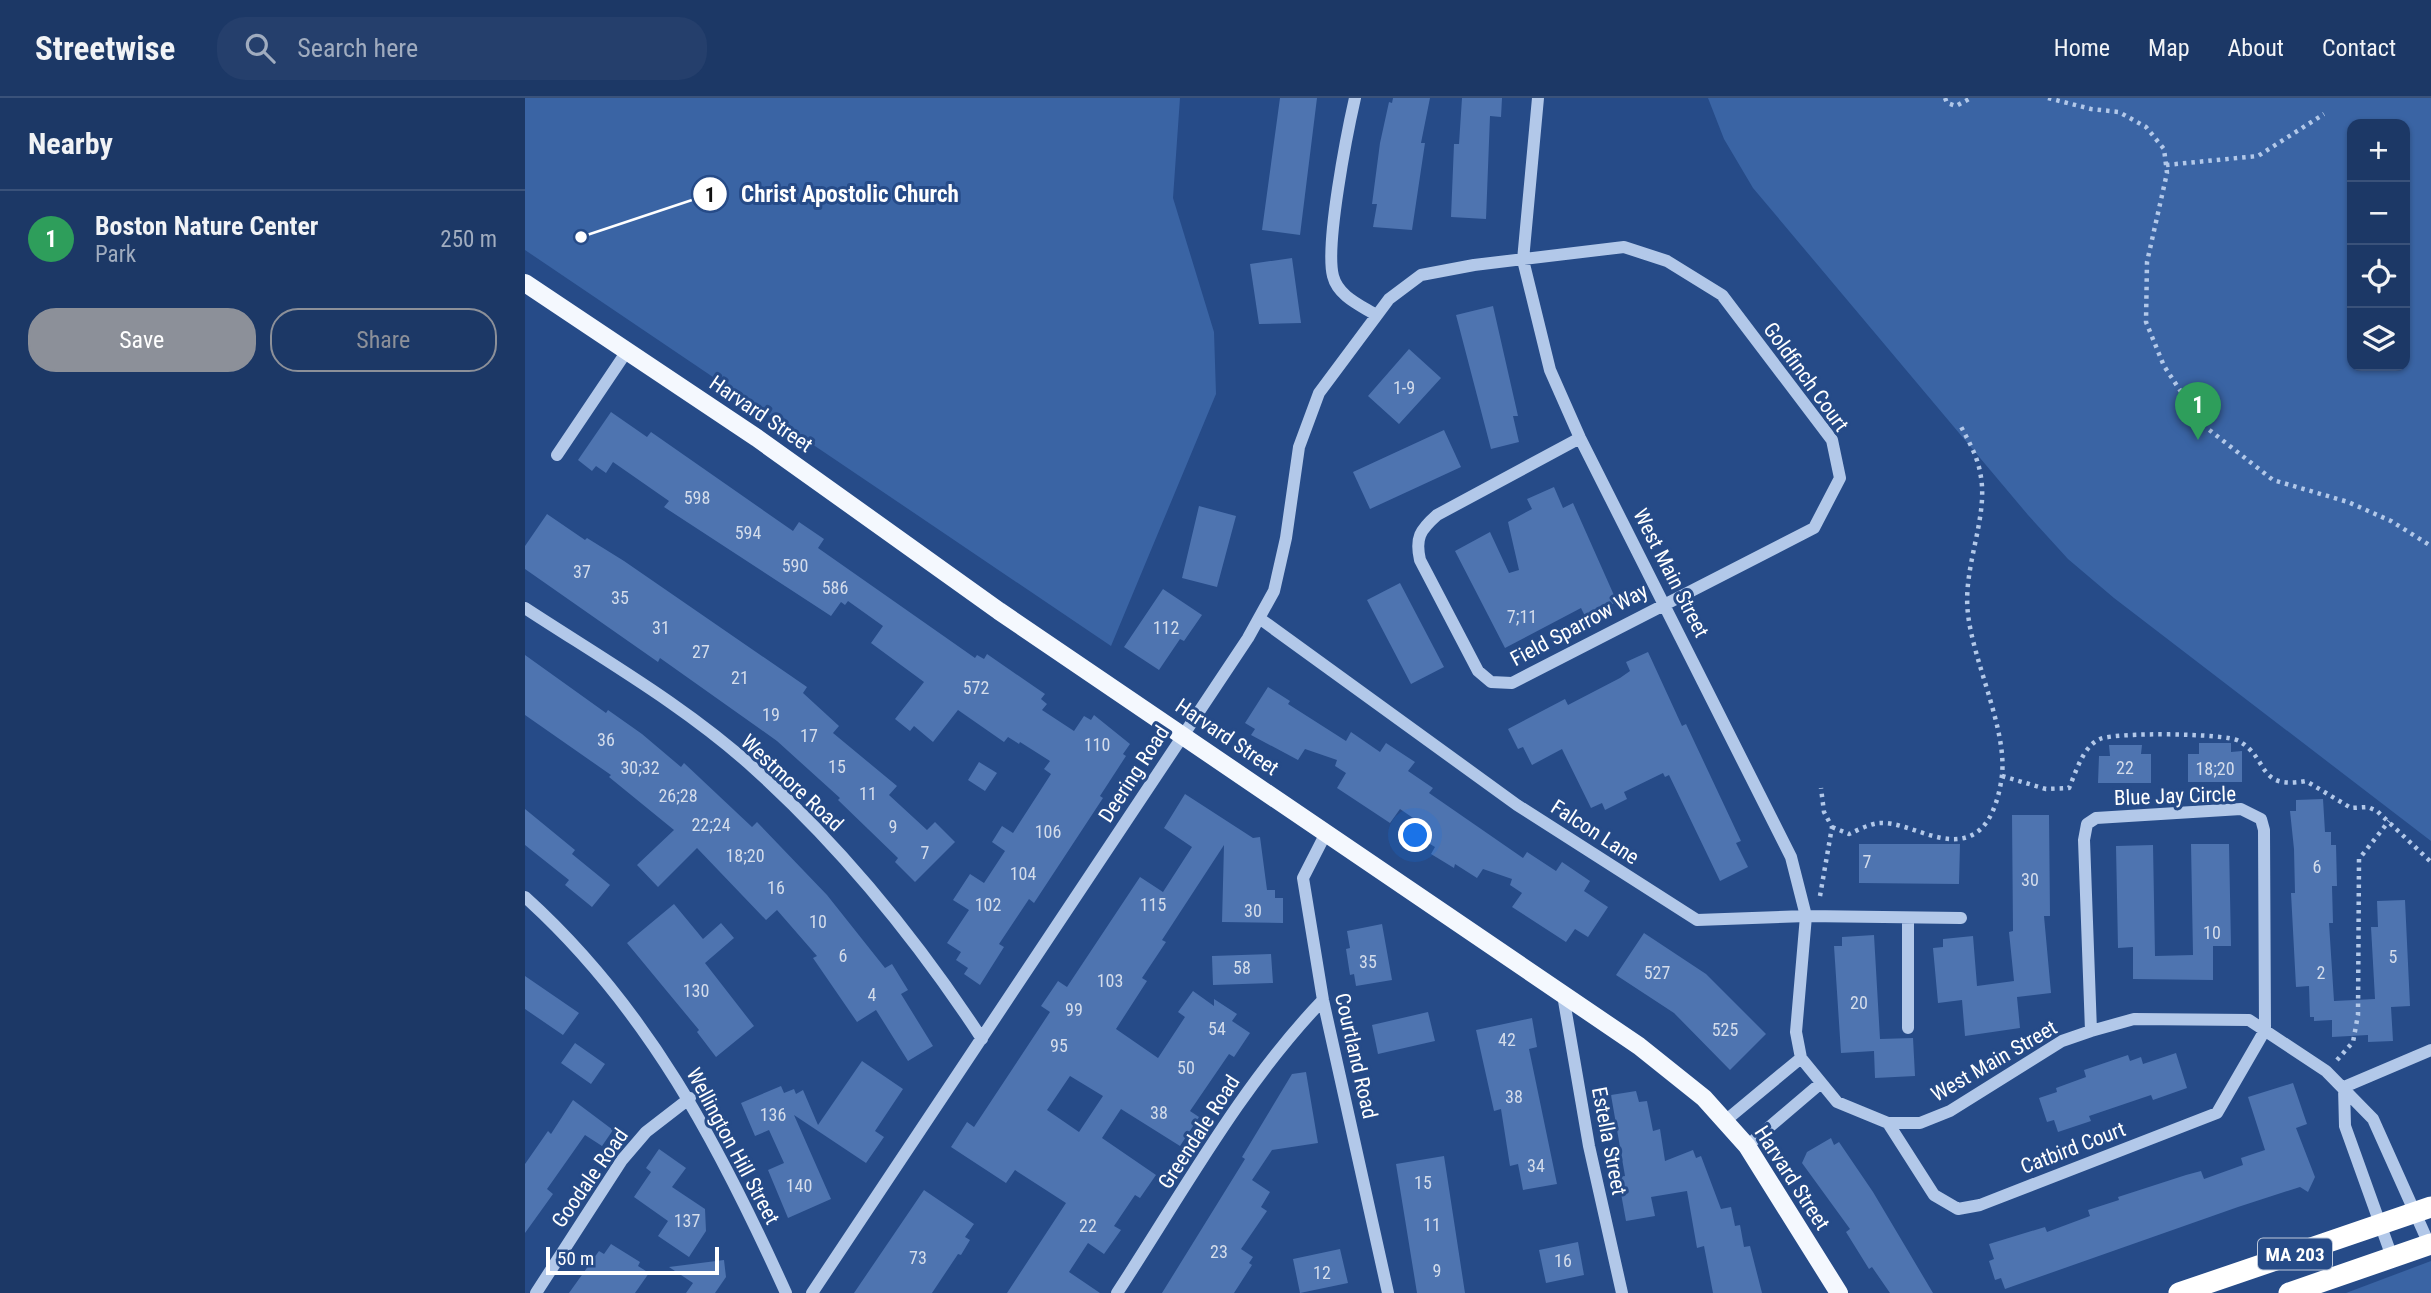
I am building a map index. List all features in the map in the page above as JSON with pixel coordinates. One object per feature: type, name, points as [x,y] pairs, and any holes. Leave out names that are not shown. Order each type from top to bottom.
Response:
[{"type":"highway","name":"MA 203","points":[[2179,1293],[2423,1210]]},
{"type":"highway","name":"MA 203","points":[[2289,1293],[2430,1244]]},
{"type":"main road","name":"Harvard Street","points":[[525,283],[1639,1046],[1704,1098],[1747,1146],[1839,1293]]},
{"type":"street","points":[[1355,98],[1335,218],[1333,276],[1343,294],[1376,315]]},
{"type":"street","name":"West Main Street","points":[[1538,98],[1523,260],[1550,370],[1580,438],[1665,602],[1791,857],[1806,916],[1796,1032],[1801,1058],[1837,1102],[1888,1123],[1920,1124],[1950,1111],[2021,1064],[2062,1041],[2091,1031],[2134,1019],[2249,1020],[2326,1071],[2373,1119],[2423,1210],[2430,1244]]},
{"type":"street","name":"Goldfinch Court","points":[[1523,260],[1624,247],[1667,261],[1722,295],[1832,440],[1840,478],[1814,528],[1665,602]]},
{"type":"street","name":"Deering Road","points":[[812,1293],[1259,618],[1274,591],[1286,538],[1299,447],[1319,393],[1389,299],[1421,275],[1523,260]]},
{"type":"street","points":[[557,455],[627,351]]},
{"type":"street","name":"Field Sparrow Way","points":[[1580,438],[1437,515],[1422,528],[1416,543],[1420,560],[1478,671],[1491,682],[1512,683],[1665,602]]},
{"type":"street","name":"Westmore Road","points":[[525,608],[667,702],[755,769],[844,858],[935,968],[982,1039]]},
{"type":"street","name":"Falcon Lane","points":[[1259,618],[1517,805],[1697,920],[1806,916],[1961,918]]},
{"type":"street","name":"Blue Jay Circle","points":[[2091,1031],[2084,840],[2087,824],[2096,818],[2241,809],[2261,819],[2264,830],[2265,1030]]},
{"type":"street","name":"Courtland Road","points":[[1327,831],[1303,878],[1323,1000],[1388,1293]]},
{"type":"street","name":"Wellington Hill Street","points":[[525,897],[559,927],[634,1017],[690,1098],[751,1215],[786,1293]]},
{"type":"street","points":[[1907,919],[1908,1028]]},
{"type":"street","name":"Estella Street","points":[[1563,995],[1589,1146],[1622,1293]]},
{"type":"street","name":"Greendale Road","points":[[1117,1293],[1253,1085],[1295,1029],[1323,1000]]},
{"type":"street","name":"Catbird Court","points":[[1888,1123],[1934,1195],[1958,1209],[1970,1207],[2217,1114],[2265,1030]]},
{"type":"street","points":[[2392,1257],[2345,1126],[2344,1087],[2431,1050]]},
{"type":"street","points":[[1725,1121],[1801,1058]]},
{"type":"street","points":[[1747,1146],[1821,1083]]},
{"type":"street","name":"Goodale Road","points":[[536,1293],[622,1160],[646,1132],[690,1098]]},
{"type":"path","points":[[1945,98],[1947,103],[1956,106],[1971,98]]},
{"type":"path","points":[[2048,98],[2091,109],[2119,112],[2145,127],[2164,149],[2167,173],[2147,262],[2146,323],[2164,366],[2203,425],[2273,480],[2348,502],[2391,522],[2431,547]]},
{"type":"path","points":[[2166,165],[2258,156],[2324,114]]},
{"type":"path","points":[[1832,827],[1849,834],[1880,823],[1959,838],[1977,832],[1990,817],[2002,776],[1997,731],[1968,615],[1968,565],[1980,504],[1981,473],[1959,423]]},
{"type":"path","points":[[2002,776],[2046,789],[2069,788],[2082,759],[2100,739],[2135,735],[2218,736],[2239,741],[2271,779],[2288,785],[2306,781],[2351,808],[2368,807],[2389,821],[2431,862]]},
{"type":"path","points":[[1821,788],[1824,812],[1832,827],[1820,892],[1825,916]]},
{"type":"path","points":[[2326,1071],[2353,1042],[2359,992],[2359,859],[2389,821]]},
{"type":"shaded area","points":[[525,98],[1180,98],[1173,198],[1214,332],[1216,394],[1111,646],[525,250]]},
{"type":"shaded area","points":[[1708,98],[2431,98],[2431,841],[2114,598],[2068,559],[1753,188],[1724,139]]},
{"type":"shaded area","points":[[2431,1261],[2431,1293],[2346,1293]]},
{"type":"building","points":[[1280,98],[1317,98],[1300,235],[1262,230]]},
{"type":"building","points":[[1393,98],[1430,98],[1421,143],[1425,143],[1412,230],[1373,227],[1377,204],[1372,204],[1380,143],[1389,102],[1392,103]]},
{"type":"building","points":[[1462,98],[1502,98],[1501,117],[1490,116],[1486,219],[1451,217],[1454,144],[1459,144]]},
{"type":"building","points":[[1292,258],[1301,323],[1259,324],[1250,264]]},
{"type":"building","points":[[1493,306],[1518,416],[1513,416],[1519,442],[1491,449],[1456,315]]},
{"type":"building","points":[[1409,349],[1441,378],[1399,424],[1368,396]]},
{"type":"building","points":[[611,412],[647,437],[651,432],[793,531],[799,522],[824,539],[818,548],[975,658],[977,655],[984,659],[987,654],[1045,694],[1041,699],[1047,704],[1042,710],[1074,731],[1084,716],[1091,720],[1094,715],[1130,744],[1123,754],[1126,756],[1100,796],[1103,798],[1034,903],[1029,899],[999,944],[1004,947],[980,985],[964,974],[968,968],[956,960],[961,952],[947,943],[969,910],[953,900],[970,874],[984,883],[1005,851],[992,842],[1002,826],[1013,833],[1051,774],[1044,769],[1050,761],[1008,737],[1004,742],[958,710],[933,742],[914,726],[910,731],[895,719],[924,682],[871,643],[883,626],[848,601],[845,605],[841,602],[831,616],[664,507],[669,501],[613,462],[606,473],[596,466],[592,471],[578,460]]},
{"type":"building","points":[[1444,430],[1461,467],[1370,509],[1353,472]]},
{"type":"building","points":[[1554,487],[1563,508],[1573,503],[1617,602],[1585,616],[1581,608],[1505,648],[1455,551],[1490,532],[1509,573],[1519,570],[1508,522],[1532,509],[1527,499]]},
{"type":"building","points":[[1199,506],[1236,516],[1217,587],[1182,578]]},
{"type":"building","points":[[547,514],[585,540],[587,538],[624,561],[807,687],[803,693],[839,726],[833,733],[897,786],[889,795],[927,830],[935,822],[955,842],[915,882],[895,862],[898,858],[838,800],[840,798],[777,741],[660,658],[658,662],[525,569],[525,546]]},
{"type":"building","points":[[1400,583],[1444,667],[1411,684],[1367,600]]},
{"type":"building","points":[[1163,589],[1202,615],[1184,641],[1180,639],[1159,670],[1124,647]]},
{"type":"building","points":[[1648,652],[1682,726],[1686,724],[1741,841],[1736,843],[1748,867],[1720,881],[1669,775],[1665,777],[1663,773],[1624,792],[1627,799],[1605,810],[1602,803],[1591,808],[1562,749],[1532,765],[1523,747],[1518,749],[1508,729],[1565,699],[1568,705],[1620,678],[1630,671],[1626,662]]},
{"type":"building","points":[[525,655],[606,713],[608,710],[642,734],[681,767],[684,763],[752,827],[757,822],[827,895],[885,968],[892,964],[908,990],[901,994],[933,1046],[908,1061],[876,1010],[857,1022],[813,958],[817,956],[777,910],[766,920],[697,848],[658,887],[637,865],[674,830],[609,777],[611,775],[525,715]]},
{"type":"building","points":[[1268,687],[1290,701],[1288,704],[1346,741],[1351,732],[1380,752],[1386,743],[1415,762],[1408,771],[1433,788],[1429,793],[1523,858],[1527,852],[1556,871],[1562,862],[1590,881],[1584,891],[1608,907],[1588,937],[1575,929],[1566,942],[1512,907],[1522,893],[1510,885],[1512,879],[1483,869],[1477,878],[1455,864],[1454,868],[1431,854],[1435,847],[1425,841],[1432,831],[1400,809],[1390,823],[1337,788],[1346,773],[1335,766],[1337,760],[1305,749],[1298,760],[1251,735],[1255,729],[1245,723]]},
{"type":"building","points":[[2199,743],[2231,743],[2231,752],[2242,751],[2242,782],[2188,782],[2188,754],[2199,754]]},
{"type":"building","points":[[2109,745],[2142,745],[2141,754],[2151,754],[2151,783],[2098,783],[2099,756],[2110,756]]},
{"type":"building","points":[[979,762],[997,773],[985,791],[968,780]]},
{"type":"building","points":[[1185,794],[1253,838],[1260,837],[1267,890],[1275,890],[1275,898],[1283,898],[1283,923],[1222,922],[1224,845],[1162,940],[1166,942],[1142,978],[1147,981],[1116,1029],[1158,1058],[1185,1017],[1178,1012],[1193,991],[1214,1006],[1214,999],[1237,1014],[1232,1021],[1250,1033],[1234,1057],[1229,1054],[1190,1111],[1199,1117],[1180,1146],[1121,1109],[1102,1138],[1156,1175],[1140,1198],[1135,1195],[1114,1226],[1121,1230],[1104,1254],[1088,1243],[1069,1272],[1100,1293],[1007,1293],[1066,1203],[1015,1170],[1006,1183],[951,1147],[967,1122],[974,1127],[1050,1012],[1041,1006],[1058,981],[1067,987],[1140,877],[1163,892],[1192,847],[1164,828]],"holes":[[[1070,1076],[1103,1096],[1079,1132],[1047,1110]]]},
{"type":"building","points":[[2323,799],[2325,832],[2331,832],[2331,845],[2336,845],[2337,886],[2332,886],[2333,923],[2329,923],[2334,1001],[2375,999],[2371,927],[2378,927],[2377,901],[2405,900],[2410,1006],[2391,1007],[2393,1041],[2368,1042],[2368,1035],[2332,1037],[2332,1020],[2314,1021],[2314,1017],[2310,1017],[2309,986],[2296,987],[2291,893],[2295,893],[2294,849],[2290,811],[2296,811],[2296,800]]},
{"type":"building","points":[[525,809],[575,850],[572,854],[610,885],[592,907],[565,885],[569,880],[525,845]]},
{"type":"building","points":[[2012,815],[2049,815],[2050,916],[2044,916],[2051,993],[2017,997],[2020,1028],[1965,1036],[1962,1000],[1938,1003],[1933,948],[1943,947],[1943,939],[1973,936],[1977,986],[2014,981],[2009,932],[2013,931]]},
{"type":"building","points":[[1859,844],[1960,844],[1959,884],[1859,883]]},
{"type":"building","points":[[2191,844],[2229,844],[2231,946],[2213,946],[2213,980],[2133,979],[2133,947],[2118,948],[2116,846],[2153,845],[2155,956],[2193,955]]},
{"type":"building","points":[[674,904],[703,939],[721,923],[734,938],[705,963],[754,1026],[716,1057],[697,1032],[699,1030],[627,943]]},
{"type":"building","points":[[1382,924],[1392,980],[1356,986],[1354,974],[1350,975],[1346,949],[1350,948],[1347,931]]},
{"type":"building","points":[[1644,933],[1706,974],[1766,1034],[1730,1070],[1674,1013],[1616,975]]},
{"type":"building","points":[[1874,935],[1880,1039],[1913,1038],[1915,1076],[1875,1078],[1874,1051],[1841,1053],[1834,946],[1842,946],[1842,937]]},
{"type":"building","points":[[1271,954],[1273,983],[1213,985],[1212,956]]},
{"type":"building","points":[[525,976],[579,1013],[563,1035],[525,1009]]},
{"type":"building","points":[[1428,1012],[1435,1041],[1378,1054],[1372,1025]]},
{"type":"building","points":[[1532,1018],[1537,1047],[1529,1049],[1557,1184],[1523,1190],[1518,1164],[1510,1166],[1501,1109],[1494,1111],[1476,1030]]},
{"type":"building","points":[[575,1043],[605,1064],[591,1084],[561,1063]]},
{"type":"building","points":[[2176,1053],[2187,1088],[2153,1100],[2151,1095],[2089,1116],[2091,1121],[2058,1132],[2054,1120],[2047,1122],[2039,1098],[2057,1092],[2056,1088],[2086,1077],[2084,1070],[2128,1055],[2130,1061],[2141,1057],[2143,1064]]},
{"type":"building","points":[[862,1061],[903,1089],[875,1131],[884,1137],[866,1163],[794,1115],[831,1199],[788,1218],[768,1170],[784,1163],[769,1130],[755,1136],[741,1103],[781,1086],[784,1093],[794,1089],[796,1094],[803,1090],[818,1125]]},
{"type":"building","points":[[1306,1072],[1318,1143],[1272,1150],[1252,1180],[1270,1192],[1261,1207],[1267,1211],[1241,1249],[1253,1257],[1249,1263],[1252,1265],[1234,1293],[1162,1293],[1245,1159],[1242,1157],[1292,1074]]},
{"type":"building","points":[[2293,1083],[2307,1124],[2296,1128],[2315,1177],[2308,1192],[2300,1187],[2005,1289],[2001,1278],[1995,1280],[1989,1261],[1994,1259],[1989,1244],[2045,1227],[2047,1232],[2090,1216],[2088,1210],[2119,1200],[2118,1197],[2186,1175],[2201,1171],[2204,1179],[2243,1165],[2241,1158],[2265,1150],[2248,1097]]},
{"type":"building","points":[[1636,1091],[1639,1102],[1647,1101],[1653,1131],[1660,1129],[1665,1161],[1693,1150],[1696,1158],[1701,1156],[1721,1209],[1731,1207],[1735,1226],[1740,1225],[1744,1247],[1750,1246],[1762,1293],[1713,1293],[1704,1246],[1697,1248],[1687,1191],[1651,1197],[1655,1216],[1626,1221],[1618,1177],[1625,1176],[1611,1095]]},
{"type":"building","points":[[573,1100],[613,1130],[602,1146],[585,1135],[547,1189],[553,1194],[525,1233],[525,1164],[548,1131],[551,1134]]},
{"type":"building","points":[[1831,1138],[1834,1145],[1839,1142],[1873,1192],[1933,1293],[1890,1293],[1872,1267],[1869,1269],[1846,1232],[1850,1229],[1802,1163],[1807,1152]]},
{"type":"building","points":[[659,1149],[686,1168],[672,1187],[705,1209],[706,1231],[689,1257],[658,1236],[668,1221],[634,1197],[651,1172],[646,1168]]},
{"type":"building","points":[[1444,1156],[1465,1293],[1417,1293],[1396,1164]]},
{"type":"building","points":[[924,1190],[974,1224],[965,1237],[970,1240],[961,1255],[958,1254],[932,1293],[854,1293]]},
{"type":"building","points":[[1578,1242],[1584,1275],[1546,1283],[1539,1250]]},
{"type":"building","points":[[611,1244],[640,1262],[638,1266],[649,1273],[635,1293],[569,1293],[599,1251],[604,1254]]},
{"type":"building","points":[[1340,1249],[1348,1283],[1300,1293],[1293,1259]]},
{"type":"building","points":[[724,1260],[726,1277],[715,1293],[686,1293],[693,1283],[669,1267]]},
{"type":"place","name":"Christ Apostolic Church","points":[[581,237]]},
{"type":"place","name":"Boston Nature Center","points":[[2198,440]]}]
